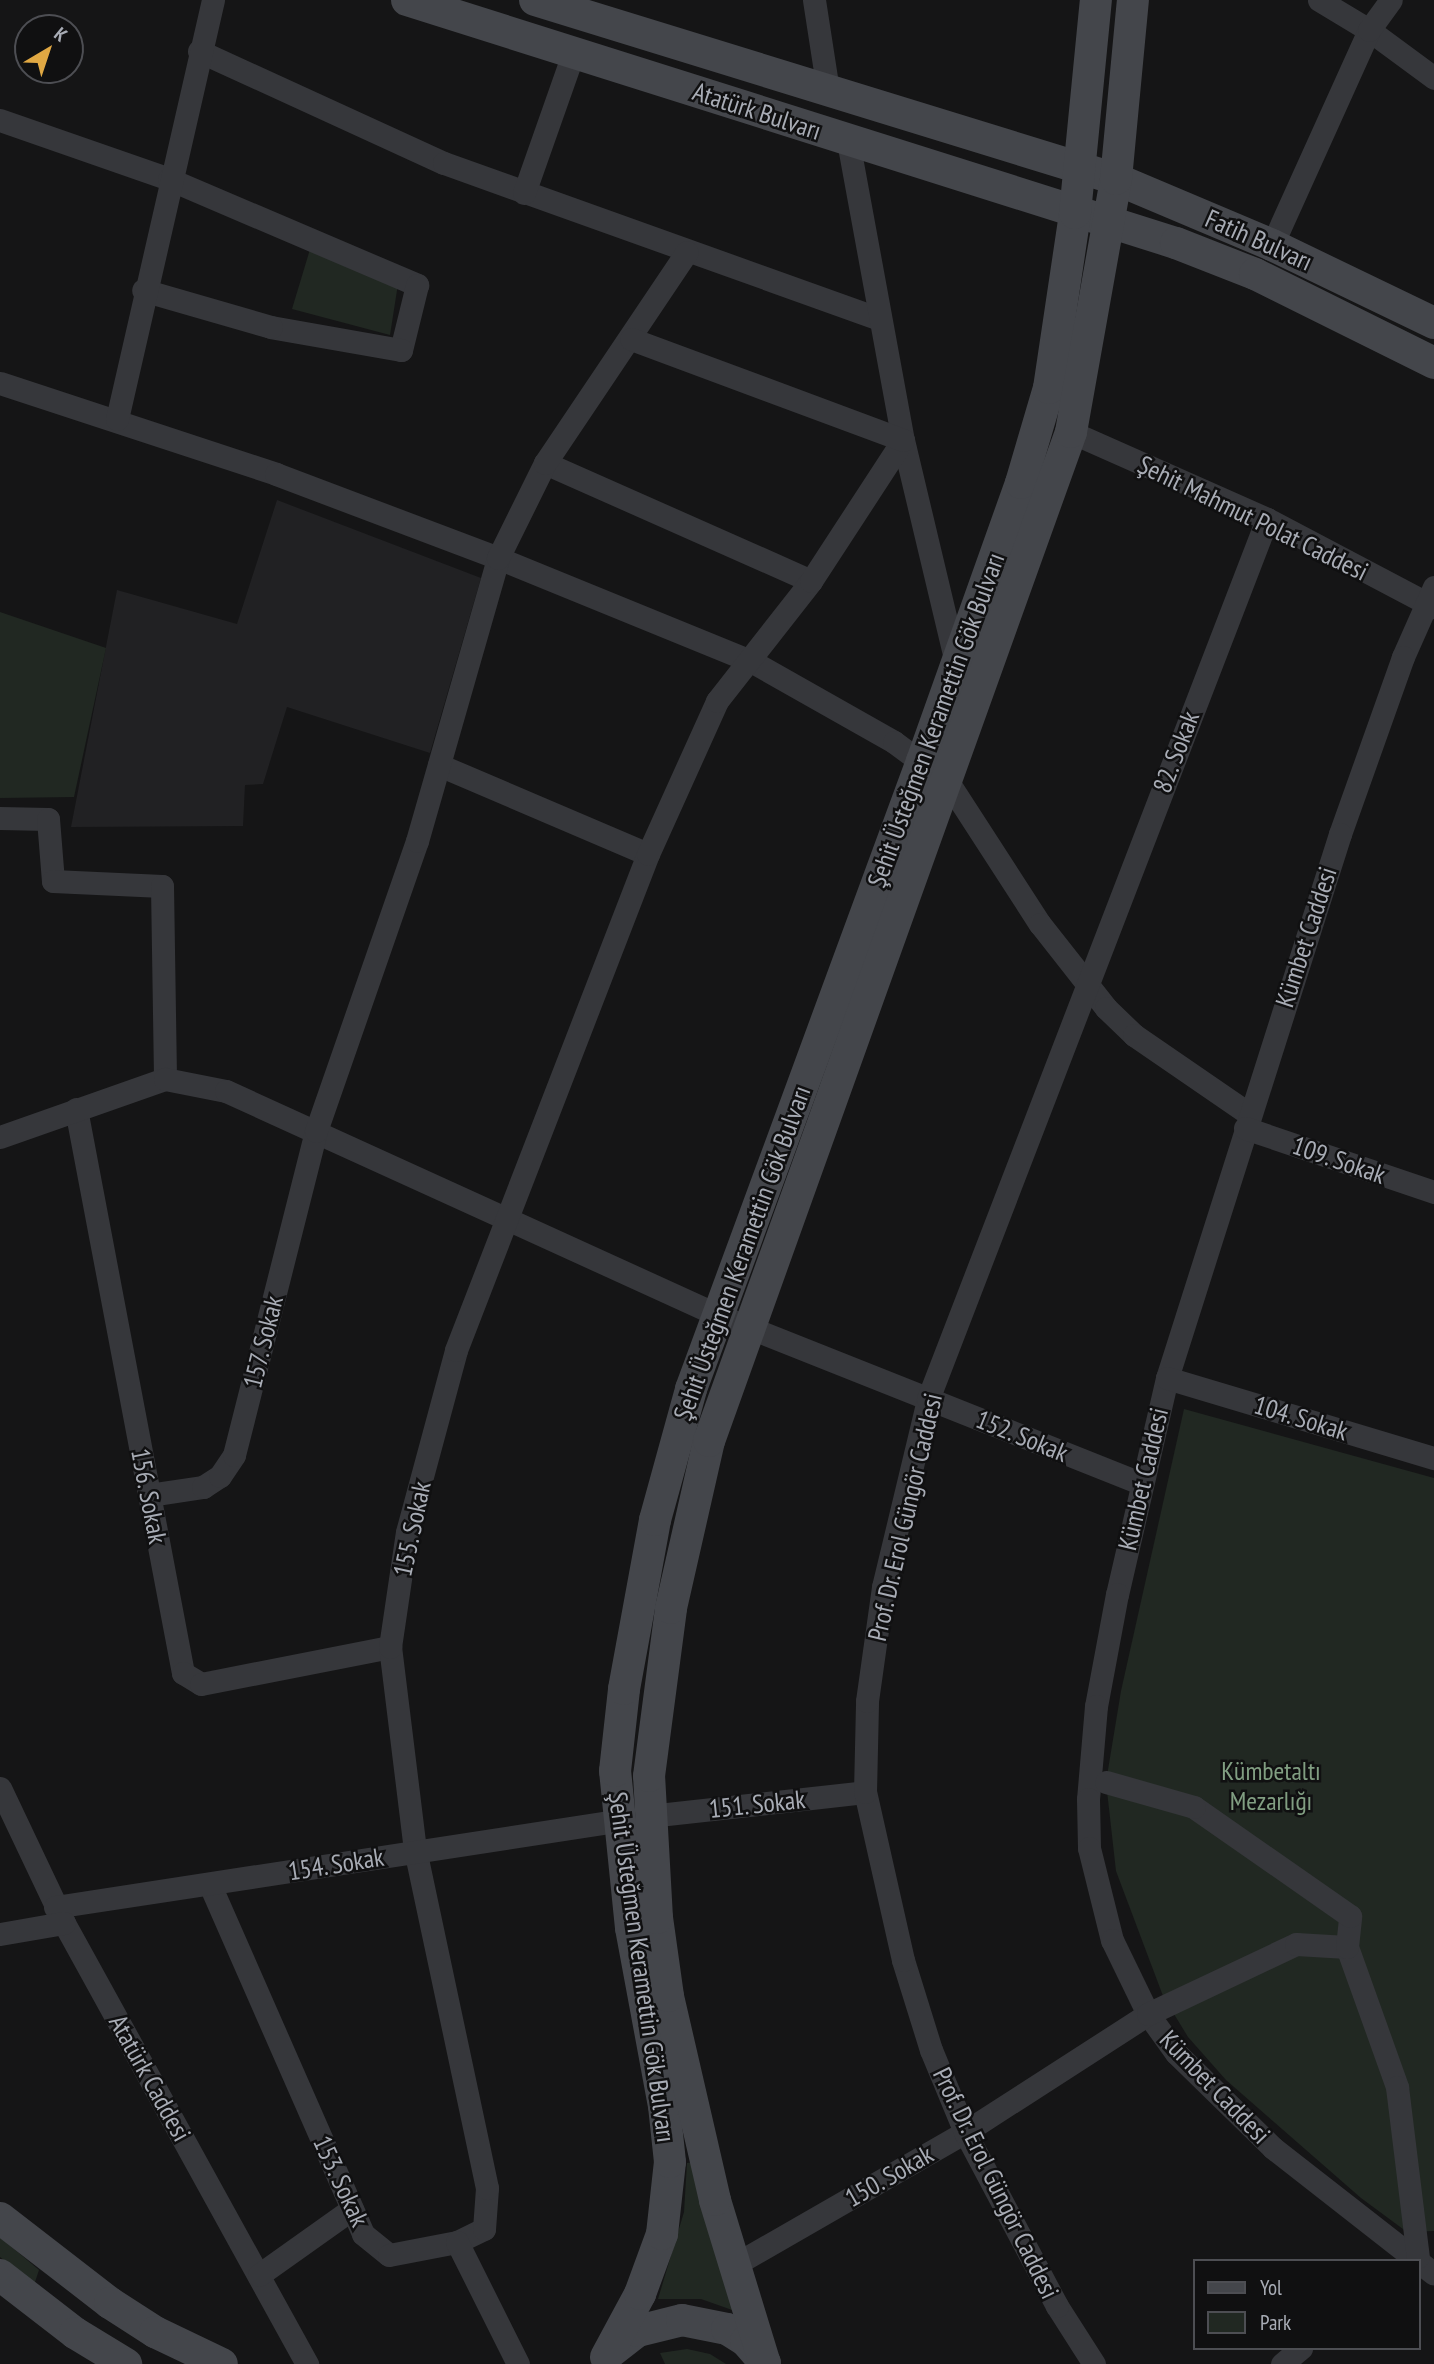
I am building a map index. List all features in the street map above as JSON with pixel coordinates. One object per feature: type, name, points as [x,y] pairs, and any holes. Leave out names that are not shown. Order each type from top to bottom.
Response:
[{"type":"main road","name":"Atatürk Bulvarı","points":[[407,0],[575,51],[848,141],[1108,222]]},
{"type":"main road","name":"Şehit Üsteğmen Keramettin Gök Bulvarı","points":[[604,2361],[640,2294],[662,2234],[670,2162],[617,1821],[616,1739],[655,1520],[683,1414],[922,761],[1021,483],[1049,388],[1075,213],[1096,0]]},
{"type":"main road","name":"Şehit Üsteğmen Keramettin Gök Bulvarı","points":[[766,2364],[734,2265],[668,1996],[649,1816],[653,1731],[684,1542],[709,1441],[748,1327],[948,782],[1071,432],[1116,179],[1132,0]]},
{"type":"main road","name":"Atatürk Bulvarı","points":[[554,3],[1080,168]]},
{"type":"main road","name":"Fatih Bulvarı","points":[[1080,168],[1116,179],[1272,245],[1434,323]]},
{"type":"main road","name":"Fatih Bulvarı","points":[[1108,222],[1255,274],[1434,363]]},
{"type":"main road","points":[[0,2218],[110,2303],[155,2332],[222,2364]]},
{"type":"main road","points":[[0,2275],[75,2333],[126,2364]]},
{"type":"main road","points":[[604,2361],[638,2331],[682,2320],[727,2329],[746,2341],[766,2364]]},
{"type":"street","points":[[117,419],[143,290],[213,0]]},
{"type":"street","points":[[814,0],[828,90]]},
{"type":"street","points":[[1319,0],[1370,30],[1434,78]]},
{"type":"street","points":[[1272,245],[1370,30],[1391,0]]},
{"type":"street","points":[[199,51],[444,163],[880,319]]},
{"type":"street","points":[[524,192],[575,51]]},
{"type":"street","points":[[0,120],[169,179],[417,285],[401,350],[271,327],[143,290]]},
{"type":"street","points":[[848,141],[903,440],[956,663]]},
{"type":"street","name":"157. Sokak","points":[[149,1495],[203,1487],[219,1476],[234,1455],[317,1131],[439,765],[498,558],[545,463],[631,339],[687,252]]},
{"type":"street","points":[[631,339],[903,440]]},
{"type":"street","name":"109. Sokak","points":[[0,383],[117,419],[498,558],[751,661],[922,761],[948,782],[1086,985],[1134,1035],[1247,1121],[1434,1192]]},
{"type":"street","name":"Şehit Mahmut Polat Caddesi","points":[[1071,432],[1267,519],[1431,599]]},
{"type":"street","name":"155. Sokak","points":[[415,1850],[390,1647],[407,1532],[456,1350],[648,854],[717,701],[811,581],[903,440]]},
{"type":"street","points":[[545,463],[811,581]]},
{"type":"street","name":"82. Sokak","points":[[1086,985],[1267,519]]},
{"type":"street","name":"Kümbet Caddesi","points":[[1425,2260],[1331,2196],[1263,2139],[1176,2053],[1148,2014],[1112,1940],[1096,1888],[1088,1799],[1096,1706],[1140,1483],[1167,1378],[1340,834],[1431,599]]},
{"type":"street","points":[[439,765],[648,854]]},
{"type":"street","points":[[0,818],[48,819],[53,881],[162,886],[166,1079],[0,1137]]},
{"type":"street","name":"Prof. Dr. Erol Güngör Caddesi","points":[[1086,985],[928,1399],[883,1587],[867,1701],[865,1792],[903,1961],[931,2050],[965,2132],[1056,2306],[1094,2364]]},
{"type":"street","name":"152. Sokak","points":[[166,1079],[226,1091],[718,1315],[1140,1483]]},
{"type":"street","name":"156. Sokak","points":[[76,1109],[183,1673],[201,1684],[390,1647]]},
{"type":"street","name":"104. Sokak","points":[[1167,1378],[1434,1458]]},
{"type":"street","points":[[1106,1782],[1194,1807],[1350,1916],[1347,1947],[1397,2087],[1425,2260]]},
{"type":"street","name":"Atatürk Caddesi","points":[[0,1788],[59,1915],[307,2364]]},
{"type":"street","name":"151. Sokak","points":[[649,1816],[865,1792]]},
{"type":"street","name":"154. Sokak","points":[[0,1934],[59,1915],[210,1885],[415,1850],[617,1821]]},
{"type":"street","name":"153. Sokak","points":[[210,1885],[363,2234],[389,2255],[457,2242],[484,2229],[487,2188],[415,1850]]},
{"type":"street","name":"150. Sokak","points":[[734,2265],[965,2132],[1148,2014],[1296,1944],[1347,1947]]},
{"type":"street","points":[[259,2275],[352,2209]]},
{"type":"street","points":[[457,2242],[518,2364]]},
{"type":"street","points":[[1282,2364],[1299,2350]]},
{"type":"shaded area","points":[[277,500],[481,578],[430,753],[287,707],[263,784],[245,785],[243,826],[71,827],[117,590],[237,624]]},
{"type":"green space","points":[[311,246],[398,284],[390,335],[292,309]]},
{"type":"green space","points":[[0,612],[106,648],[74,797],[0,798]]},
{"type":"green space","name":"Kümbetaltı Mezarlığı","points":[[1184,1409],[1434,1478],[1434,2231],[1407,2232],[1361,2198],[1226,2080],[1188,2037],[1163,1996],[1116,1871],[1106,1782],[1121,1691]]},
{"type":"green space","points":[[694,2162],[735,2311],[701,2299],[658,2299],[684,2212],[687,2163]]},
{"type":"green space","points":[[0,2237],[39,2270],[34,2285],[0,2257]]},
{"type":"green space","points":[[687,2349],[710,2354],[726,2364],[665,2364],[660,2353]]}]
